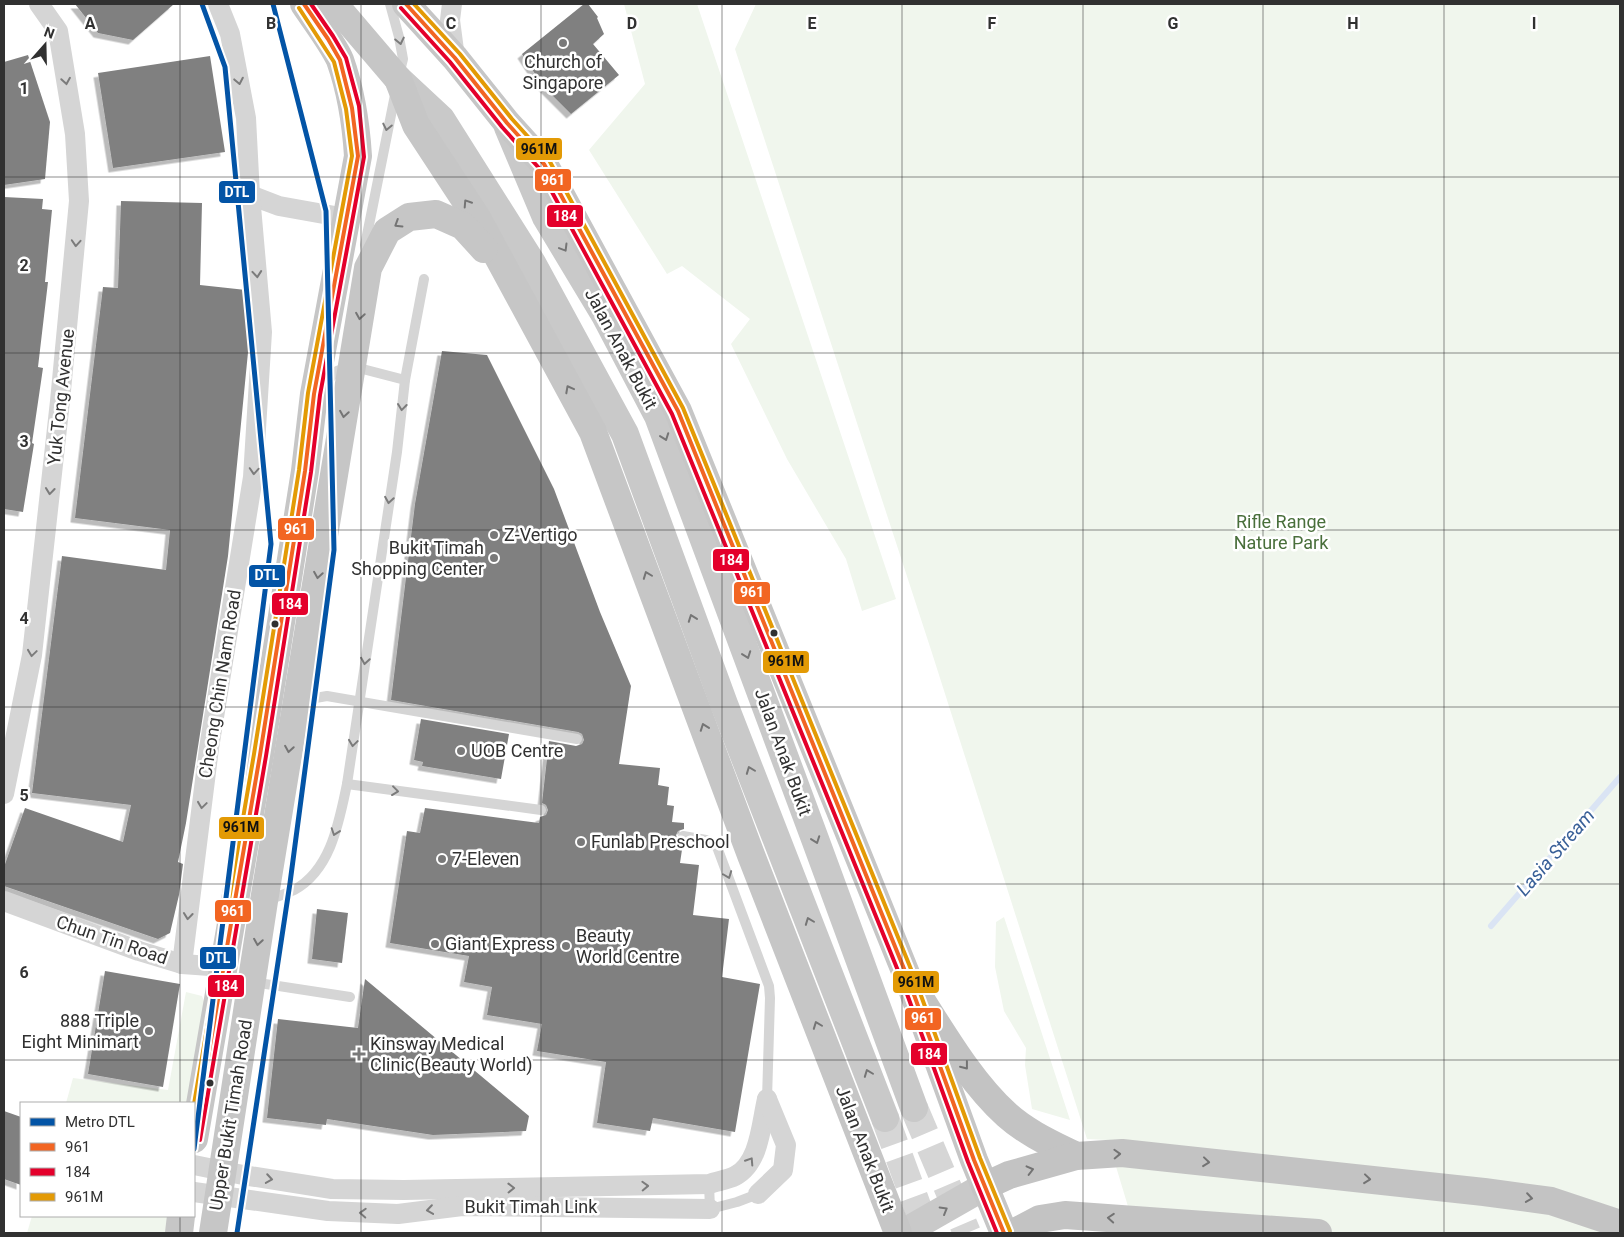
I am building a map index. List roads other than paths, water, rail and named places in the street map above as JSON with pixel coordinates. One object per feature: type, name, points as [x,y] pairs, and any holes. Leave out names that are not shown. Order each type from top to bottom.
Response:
[{"type":"highway","name":"Upper Bukit Timah Road","points":[[195,1133],[262,745],[305,472],[314,394],[358,156],[356,125],[339,59],[304,4]]},
{"type":"highway","name":"Jalan Anak Bukit","points":[[334,4],[398,79],[416,125],[477,218],[592,432],[751,855],[898,1233]]},
{"type":"highway","points":[[406,4],[455,58],[507,123]]},
{"type":"highway","name":"Jalan Anak Bukit","points":[[507,123],[544,164],[678,411],[909,981],[974,1160],[1004,1233]]},
{"type":"highway","name":"Upper Bukit Timah Road","points":[[213,1233],[211,1186],[251,982],[368,268],[387,230],[409,217],[436,214],[463,226],[508,275]]},
{"type":"highway","points":[[909,981],[961,1061],[1006,1114],[1042,1139],[1076,1156]]},
{"type":"highway","points":[[985,1186],[1010,1175],[1076,1156],[1122,1153],[1551,1201],[1620,1224]]},
{"type":"highway","points":[[1013,1233],[1040,1219],[1065,1215],[1318,1233]]},
{"type":"highway","name":"Upper Bukit Timah Road","points":[[179,1233],[181,1217]]},
{"type":"main road","name":"Jalan Anak Bukit","points":[[398,79],[441,119],[532,263],[625,434],[724,704],[885,1118]]},
{"type":"main road","name":"Jalan Anak Bukit","points":[[507,123],[546,217],[605,315],[658,416],[914,1108]]},
{"type":"main road","points":[[903,1233],[985,1186]]},
{"type":"street","name":"Yuk Tong Avenue","points":[[4,794],[32,655],[60,401],[79,202],[75,134],[58,30],[40,4]]},
{"type":"street","name":"Cheong Chin Nam Road","points":[[182,964],[209,748],[253,477],[262,332],[250,195],[246,118],[230,34],[218,4]]},
{"type":"street","points":[[452,4],[450,20],[455,58]]},
{"type":"street","points":[[250,195],[266,203],[346,218]]},
{"type":"street","points":[[253,226],[272,212],[288,208]]},
{"type":"street","name":"Chun Tin Road","points":[[4,901],[139,951],[182,964],[224,967]]},
{"type":"street","name":"Bukit Timah Link","points":[[597,1197],[709,1184],[735,1176],[747,1168],[754,1157],[767,1099]]},
{"type":"street","name":"Bukit Timah Link","points":[[758,1194],[783,1170],[786,1145],[767,1099]]},
{"type":"street","name":"Bukit Timah Link","points":[[195,1166],[211,1186],[328,1211],[398,1214],[462,1197],[597,1197],[710,1209]]},
{"type":"lane","points":[[368,268],[365,245],[387,129],[403,58],[390,4]]},
{"type":"lane","points":[[264,901],[294,890],[310,878],[328,853],[340,817],[347,784],[397,452],[405,380],[424,279]]},
{"type":"lane","points":[[314,394],[337,371],[352,366],[405,380]]},
{"type":"lane","points":[[297,701],[327,696],[577,739]]},
{"type":"lane","points":[[347,784],[541,810]]},
{"type":"lane","name":"Bukit Timah Link","points":[[684,836],[706,840],[717,847],[769,986],[767,1099]]},
{"type":"lane","points":[[251,982],[350,996]]},
{"type":"lane","points":[[709,1184],[710,1209]]},
{"type":"lane","name":"Bukit Timah Link","points":[[710,1209],[758,1194]]},
{"type":"waterway","name":"Lasia Stream","points":[[1491,926],[1620,777]]},
{"type":"tunnel","points":[[914,1108],[967,1233]]},
{"type":"tunnel","points":[[885,1118],[927,1233]]},
{"type":"metro line","name":"DTL","points":[[195,1141],[271,544],[225,67],[202,4]]},
{"type":"metro line","name":"DTL","points":[[237,1233],[290,883],[334,550],[326,211],[273,4]]},
{"type":"place","name":"Church of Singapore","points":[[563,43]]},
{"type":"place","name":"Z-Vertigo","points":[[494,535]]},
{"type":"place","name":"Bukit Timah Shopping Center","points":[[494,558]]},
{"type":"place","name":"UOB Centre","points":[[461,751]]},
{"type":"place","name":"Funlab Preschool","points":[[581,842]]},
{"type":"place","name":"7-Eleven","points":[[442,859]]},
{"type":"place","name":"Giant Express","points":[[435,944]]},
{"type":"place","name":"Beauty World Centre","points":[[566,946]]},
{"type":"place","name":"888 Triple Eight Minimart","points":[[149,1031]]},
{"type":"place","name":"Kinsway Medical Clinic(Beauty World)","points":[[359,1054]]},
{"type":"park label","name":"Rifle Range Nature Park","points":[[1281,532]]}]
